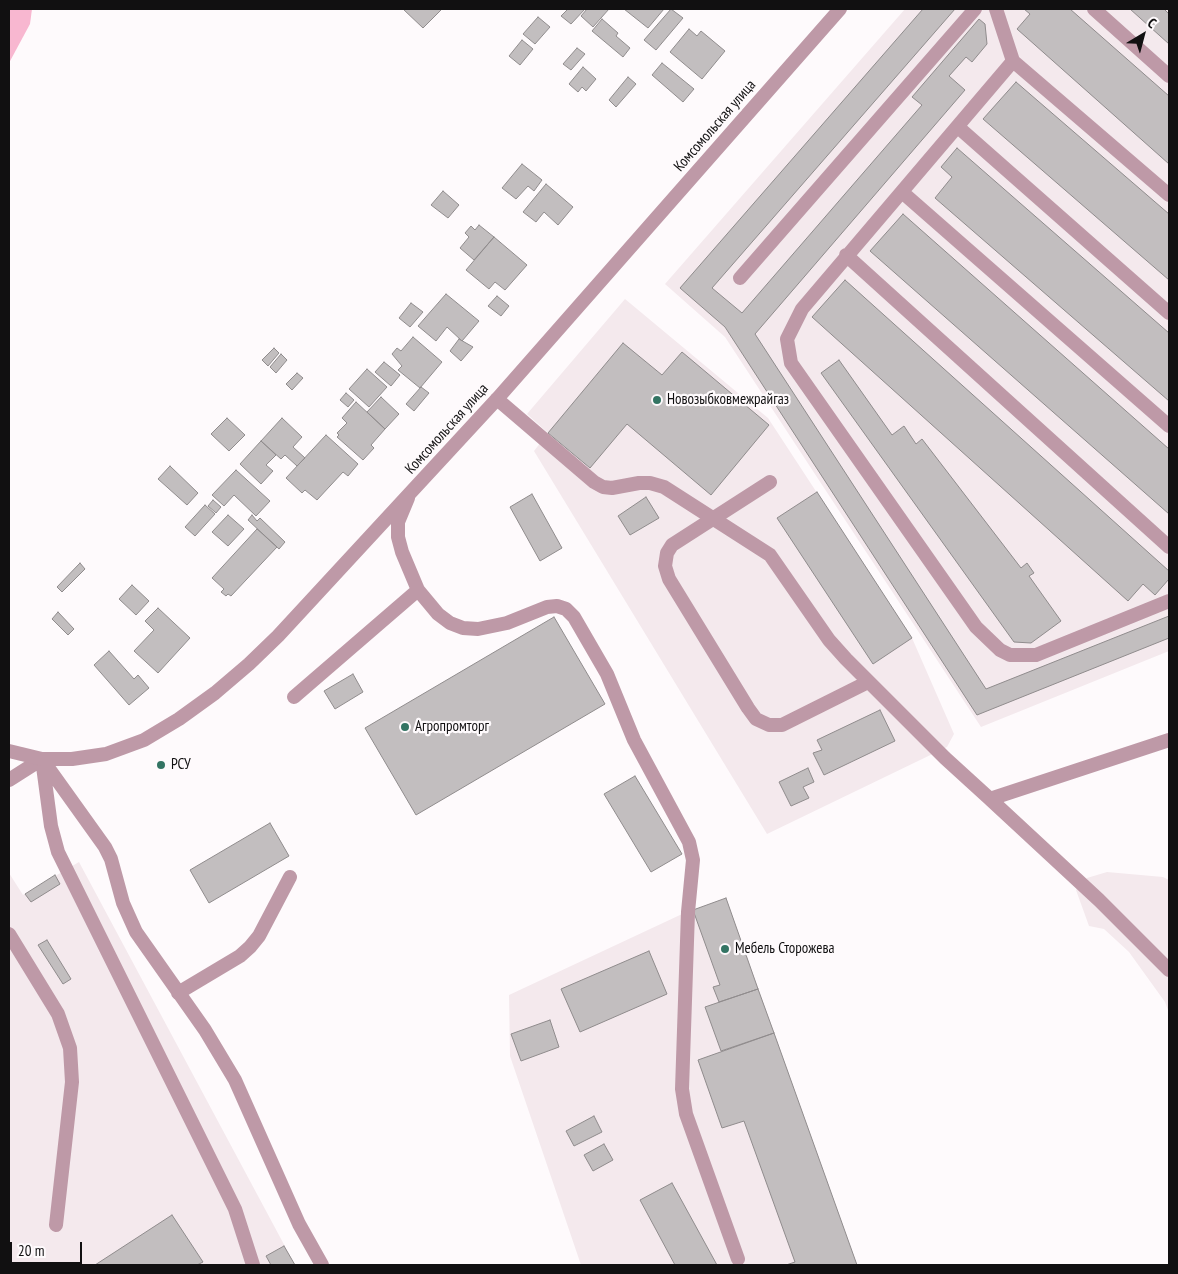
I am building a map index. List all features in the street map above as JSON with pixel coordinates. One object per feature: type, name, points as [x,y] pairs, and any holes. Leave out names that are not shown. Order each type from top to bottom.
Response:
[{"type":"street","name":"Комсомольская улица","points":[[9,750],[42,758],[72,759],[106,754],[144,740],[215,693],[278,636],[409,496],[840,9]]},
{"type":"street","points":[[740,278],[975,9]]},
{"type":"street","points":[[996,9],[1013,61],[1169,195]]},
{"type":"street","points":[[1094,9],[1169,76]]},
{"type":"street","points":[[1013,61],[802,309],[792,325],[787,339],[791,363],[976,628],[988,640],[1010,655],[1036,655],[1169,601]]},
{"type":"street","points":[[958,127],[1169,313]]},
{"type":"street","points":[[902,192],[1169,426]]},
{"type":"street","points":[[846,256],[1169,547]]},
{"type":"street","points":[[496,399],[594,482],[603,487],[612,488],[650,483],[678,495],[770,555],[829,640],[868,682],[944,758],[1100,900],[1169,970]]},
{"type":"street","points":[[770,482],[672,545],[667,553],[665,566],[669,579],[756,719],[769,725],[782,725],[868,682]]},
{"type":"street","points":[[409,496],[401,511],[398,537],[418,590],[438,614],[450,623],[463,628],[492,628],[547,607],[558,606],[566,609],[574,617],[607,674],[634,740],[689,842],[693,860],[688,912],[682,1089],[686,1114],[738,1259]]},
{"type":"street","points":[[294,697],[418,590]]},
{"type":"street","points":[[990,798],[1169,740]]},
{"type":"street","points":[[9,780],[42,758]]},
{"type":"street","points":[[42,758],[105,847],[132,924],[218,1050],[235,1080],[299,1224],[322,1265]]},
{"type":"street","points":[[42,758],[51,826],[58,852],[235,1209],[253,1265]]},
{"type":"street","points":[[178,994],[240,956],[250,947],[259,936],[290,877]]},
{"type":"street","points":[[9,934],[58,1014],[70,1048],[72,1082],[56,1225]]},
{"type":"shaded area","points":[[9,9],[32,9],[30,24],[9,63]]},
{"type":"shaded area","points":[[905,9],[1169,9],[1169,651],[981,727],[725,337],[665,284]]},
{"type":"shaded area","name":"Новозыбковмежрайгаз","points":[[625,299],[768,418],[912,638],[954,734],[947,747],[767,834],[534,451],[548,433],[527,414]]},
{"type":"shaded area","points":[[79,862],[295,1265],[9,1265],[9,873],[23,895]]},
{"type":"shaded area","points":[[1107,872],[1163,877],[1169,880],[1169,1013],[1165,1002],[1129,952],[1104,929],[1089,926],[1076,890],[1087,878]]},
{"type":"shaded area","points":[[726,898],[857,1265],[581,1265],[510,1056],[509,995],[680,915]]},
{"type":"building","points":[[403,9],[442,9],[423,28]]},
{"type":"building","points":[[568,9],[585,9],[571,24],[561,16]]},
{"type":"building","points":[[587,9],[609,9],[593,27],[581,16]]},
{"type":"building","points":[[624,9],[664,9],[648,28]]},
{"type":"building","points":[[671,9],[683,18],[656,50],[644,40]]},
{"type":"building","points":[[923,9],[955,9],[712,288],[742,313],[922,105],[912,97],[979,19],[985,24],[987,44],[972,62],[966,57],[949,76],[965,90],[755,334],[986,689],[1169,616],[1169,638],[977,715],[725,327],[680,288]]},
{"type":"building","points":[[1024,9],[1070,9],[1169,96],[1169,164],[1017,29],[1030,14]]},
{"type":"building","points":[[1130,9],[1164,9],[1169,14],[1169,44]]},
{"type":"building","points":[[538,17],[550,27],[535,44],[523,34]]},
{"type":"building","points":[[602,19],[618,33],[616,36],[630,48],[623,57],[592,31]]},
{"type":"building","points":[[689,29],[697,36],[701,31],[725,51],[702,79],[670,52]]},
{"type":"building","points":[[522,40],[533,49],[520,65],[509,56]]},
{"type":"building","points":[[577,48],[585,54],[571,70],[563,64]]},
{"type":"building","points":[[662,63],[694,89],[683,102],[652,75]]},
{"type":"building","points":[[583,67],[596,79],[586,91],[582,87],[578,92],[569,84]]},
{"type":"building","points":[[628,77],[636,84],[616,107],[609,100]]},
{"type":"building","points":[[1016,82],[1169,214],[1169,280],[983,119]]},
{"type":"building","points":[[957,148],[1169,333],[1169,401],[935,198],[952,177],[941,167]]},
{"type":"building","points":[[522,164],[542,180],[534,191],[528,186],[516,199],[502,188]]},
{"type":"building","points":[[546,184],[573,207],[558,225],[544,212],[536,222],[523,212]]},
{"type":"building","points":[[443,191],[459,205],[448,218],[431,205]]},
{"type":"building","points":[[903,214],[1169,449],[1169,514],[870,251]]},
{"type":"building","points":[[479,225],[494,237],[474,260],[460,248],[469,237],[465,233],[471,226],[475,230]]},
{"type":"building","points":[[494,237],[527,265],[505,290],[495,282],[489,289],[466,270]]},
{"type":"building","points":[[845,280],[1169,571],[1169,579],[1155,595],[1143,584],[1128,601],[812,317]]},
{"type":"building","points":[[446,294],[479,321],[462,341],[447,327],[436,341],[418,326]]},
{"type":"building","points":[[497,296],[509,306],[501,316],[488,306]]},
{"type":"building","points":[[411,303],[423,312],[410,327],[399,318]]},
{"type":"building","points":[[413,337],[442,362],[420,388],[398,370],[402,366],[392,354],[397,348],[401,351]]},
{"type":"building","points":[[459,339],[473,347],[461,361],[450,351]]},
{"type":"building","name":"Новозыбковмежрайгаз","points":[[623,343],[662,375],[682,352],[769,425],[711,495],[627,424],[590,468],[548,433]]},
{"type":"building","points":[[274,348],[279,353],[268,366],[262,360]]},
{"type":"building","points":[[281,354],[287,360],[276,373],[270,367]]},
{"type":"building","points":[[839,360],[892,435],[904,426],[916,444],[922,439],[1021,568],[1027,563],[1034,573],[1029,576],[1061,621],[1031,643],[1014,642],[821,373]]},
{"type":"building","points":[[384,362],[400,375],[391,386],[375,372]]},
{"type":"building","points":[[367,369],[387,387],[369,407],[349,389]]},
{"type":"building","points":[[297,373],[303,378],[292,390],[286,384]]},
{"type":"building","points":[[421,387],[429,393],[414,411],[406,404]]},
{"type":"building","points":[[346,393],[354,400],[348,407],[340,400]]},
{"type":"building","points":[[381,397],[399,414],[385,429],[367,412]]},
{"type":"building","points":[[356,402],[385,429],[371,445],[374,448],[363,460],[337,437],[339,435],[337,433],[347,423],[342,418]]},
{"type":"building","points":[[227,418],[245,435],[229,451],[211,434]]},
{"type":"building","points":[[282,418],[302,437],[293,447],[305,458],[297,466],[285,455],[281,459],[261,441]]},
{"type":"building","points":[[326,435],[358,464],[348,476],[343,472],[317,500],[305,490],[302,493],[286,478]]},
{"type":"building","points":[[261,441],[276,455],[266,465],[273,471],[261,484],[240,464]]},
{"type":"building","points":[[170,466],[198,493],[187,505],[158,479]]},
{"type":"building","points":[[236,470],[270,501],[256,516],[234,495],[224,506],[212,495]]},
{"type":"building","points":[[817,492],[912,638],[873,664],[777,518]]},
{"type":"building","points":[[532,494],[562,548],[540,561],[510,507]]},
{"type":"building","points":[[646,497],[659,518],[630,535],[618,516]]},
{"type":"building","points":[[213,500],[221,507],[216,513],[208,506]]},
{"type":"building","points":[[205,505],[215,514],[195,536],[185,527]]},
{"type":"building","points":[[228,515],[244,529],[228,546],[212,532]]},
{"type":"building","points":[[252,515],[257,521],[260,518],[285,542],[279,549],[248,520]]},
{"type":"building","points":[[257,529],[277,547],[231,596],[228,594],[226,596],[221,592],[224,589],[212,578]]},
{"type":"building","points":[[80,563],[85,569],[62,592],[57,587]]},
{"type":"building","points":[[132,585],[149,601],[136,615],[119,599]]},
{"type":"building","points":[[158,608],[190,638],[158,673],[134,651],[154,630],[145,621]]},
{"type":"building","points":[[58,612],[74,629],[68,635],[52,619]]},
{"type":"building","points":[[554,617],[605,704],[416,815],[365,728]]},
{"type":"building","points":[[109,651],[134,679],[138,675],[149,688],[129,705],[94,665]]},
{"type":"building","points":[[353,674],[363,692],[335,709],[324,691]]},
{"type":"building","points":[[880,710],[895,741],[824,775],[813,753],[822,750],[817,740]]},
{"type":"building","points":[[808,768],[814,782],[803,787],[809,798],[791,806],[779,782]]},
{"type":"building","points":[[635,776],[682,854],[651,872],[604,794]]},
{"type":"building","points":[[270,823],[289,856],[209,903],[190,870]]},
{"type":"building","points":[[55,875],[60,884],[31,902],[25,894]]},
{"type":"building","points":[[726,898],[758,989],[719,1002],[713,987],[720,985],[693,910]]},
{"type":"building","points":[[47,940],[71,979],[63,984],[38,945]]},
{"type":"building","points":[[649,951],[667,994],[580,1032],[561,989]]},
{"type":"building","points":[[758,989],[774,1033],[721,1051],[705,1007]]},
{"type":"building","points":[[550,1020],[559,1047],[521,1061],[511,1034]]},
{"type":"building","points":[[774,1033],[857,1265],[786,1265],[795,1262],[744,1121],[722,1128],[698,1060]]},
{"type":"building","points":[[594,1116],[602,1132],[574,1146],[566,1131]]},
{"type":"building","points":[[604,1144],[613,1160],[593,1171],[584,1155]]},
{"type":"building","points":[[672,1183],[717,1265],[675,1265],[640,1200]]},
{"type":"building","points":[[172,1215],[203,1262],[197,1265],[95,1265]]},
{"type":"building","points":[[284,1246],[295,1265],[271,1265],[266,1256]]},
{"type":"place","name":"Новозыбковмежрайгаз","points":[[657,400]]},
{"type":"place","name":"Агропромторг","points":[[405,727]]},
{"type":"place","name":"РСУ","points":[[161,765]]},
{"type":"place","name":"Мебель Сторожева","points":[[725,949]]}]
